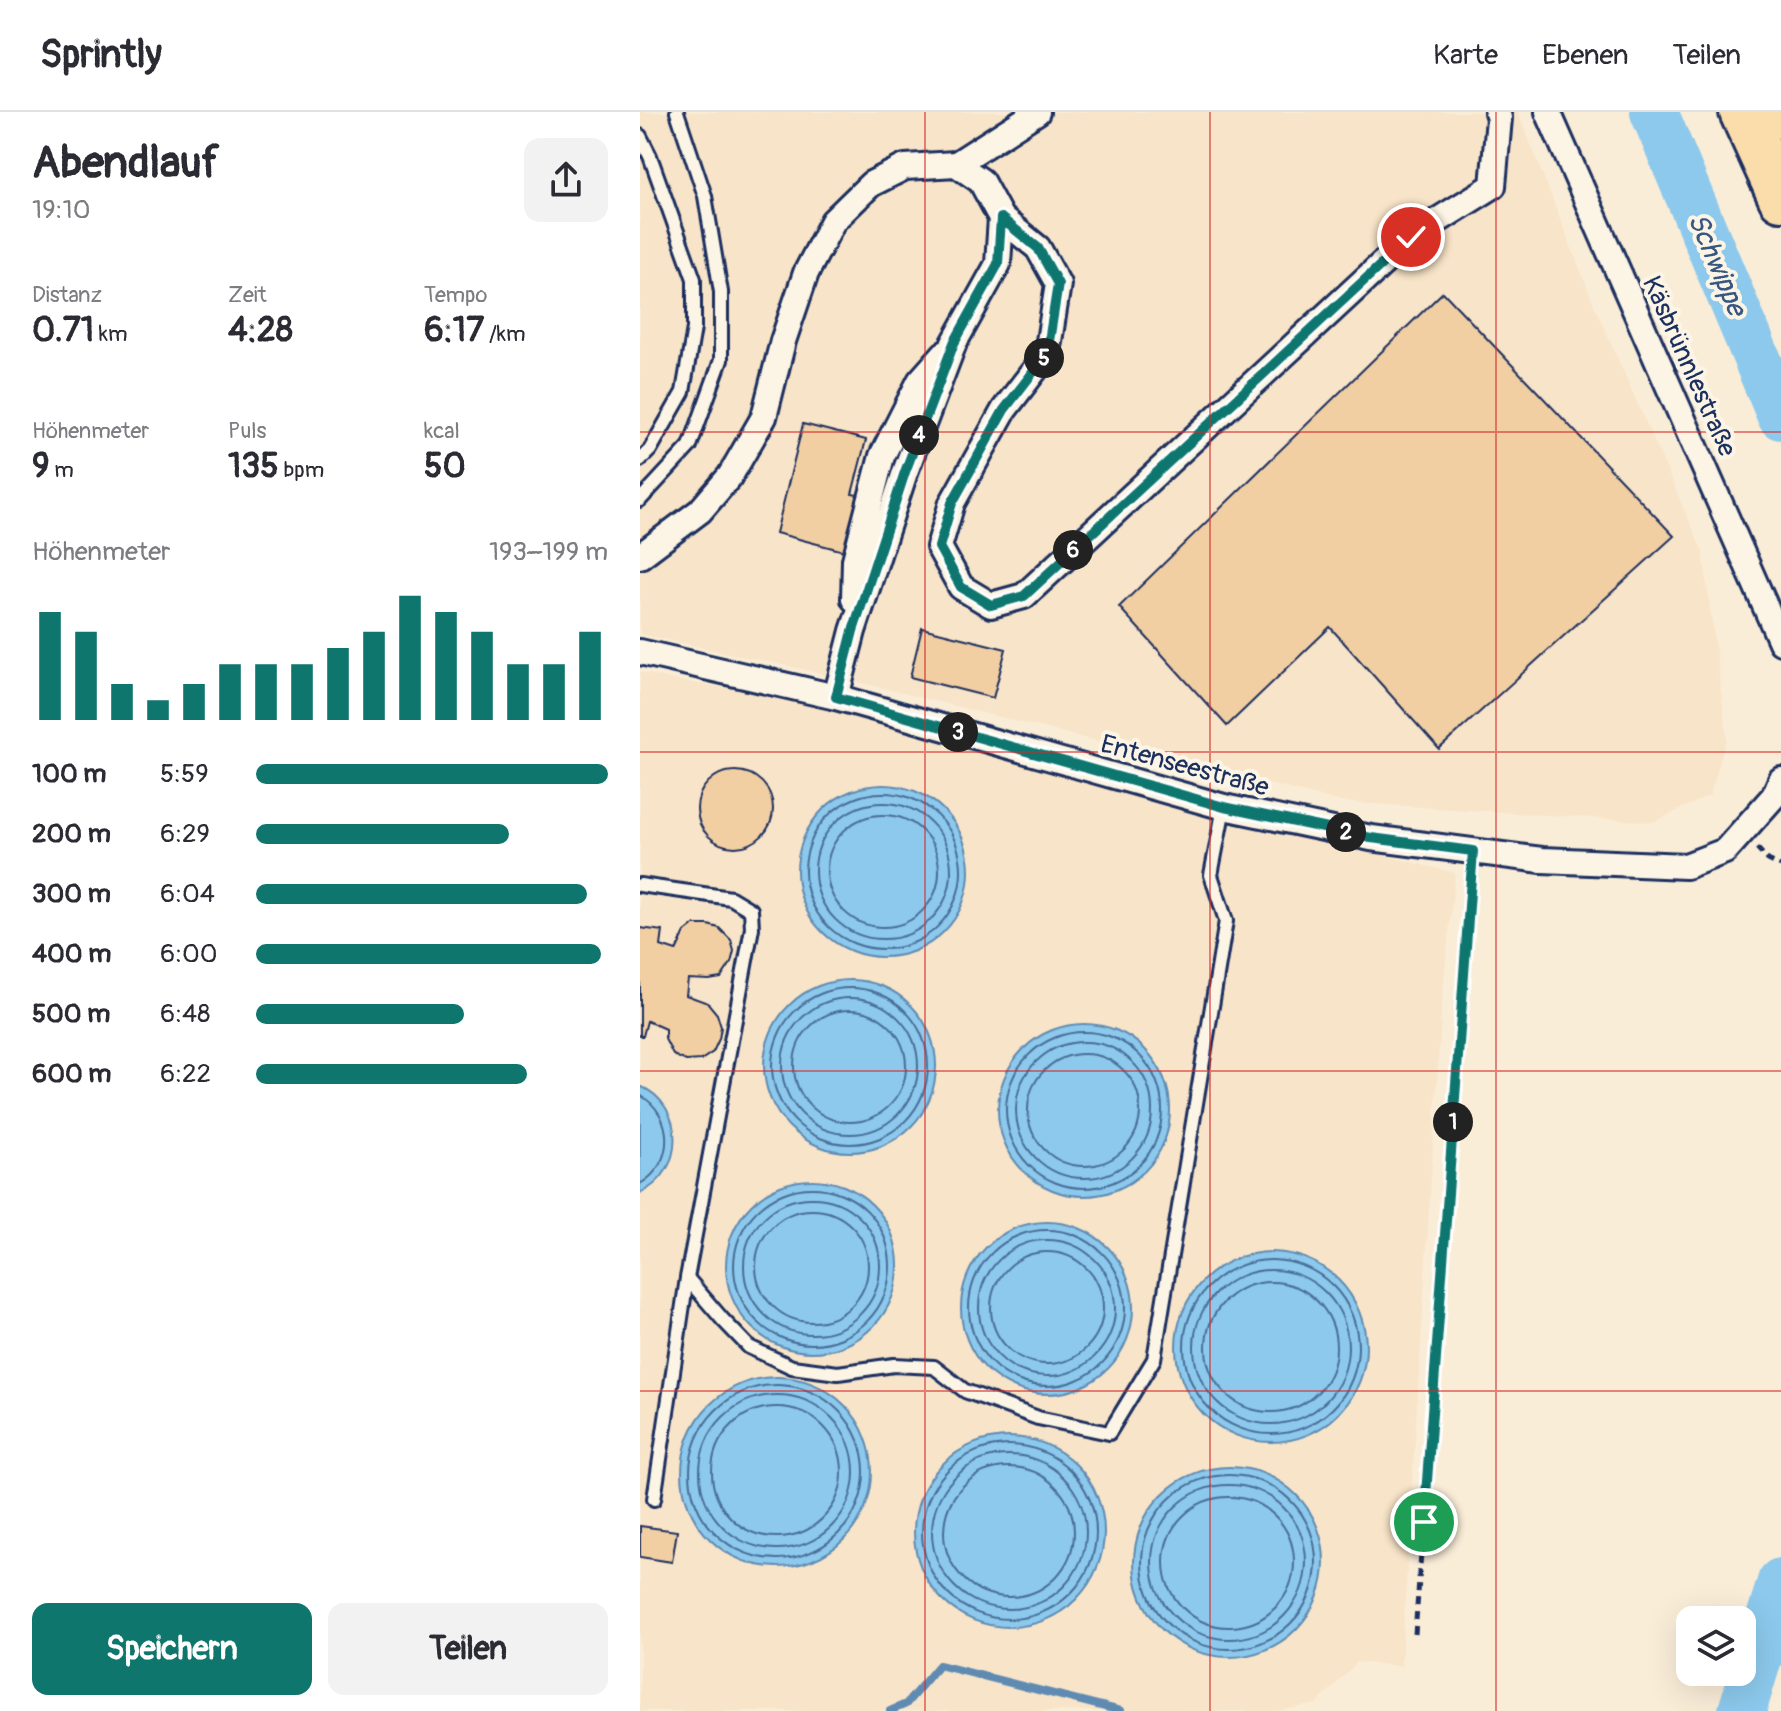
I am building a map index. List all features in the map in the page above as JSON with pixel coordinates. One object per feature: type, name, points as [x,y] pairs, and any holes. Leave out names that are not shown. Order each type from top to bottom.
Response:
[{"type":"highway","points":[[1742,112],[1781,198]]},
{"type":"street","points":[[640,556],[700,511],[730,476],[764,417],[783,341],[806,273],[833,221],[871,184],[905,167],[956,164],[1037,112]]},
{"type":"street","points":[[956,164],[981,181],[1001,218],[1038,248],[1058,284],[1047,354],[1004,410],[981,450],[952,503],[939,547],[961,587],[991,605],[1024,596],[1411,237],[1493,186],[1497,112]]},
{"type":"street","name":"Käsbrünnlestraße","points":[[1548,112],[1781,642]]},
{"type":"street","points":[[839,688],[853,631],[855,560],[882,456],[920,381],[954,343],[998,264],[1001,218]]},
{"type":"street","name":"Entenseestraße","points":[[640,652],[839,688],[1224,807],[1371,838],[1542,860],[1686,866],[1725,851],[1774,796],[1781,780]]},
{"type":"lane","points":[[640,500],[690,446],[721,360],[721,292],[705,196],[677,112]]},
{"type":"lane","points":[[640,136],[694,279],[694,328],[683,392],[650,450],[640,460]]},
{"type":"lane","points":[[687,1278],[749,1347],[792,1367],[838,1373],[894,1365],[934,1367],[965,1391],[1038,1418],[1109,1433],[1154,1359],[1226,921],[1211,875],[1224,807]]},
{"type":"lane","points":[[640,885],[731,898],[751,910],[752,928],[687,1278],[654,1499]]},
{"type":"path","points":[[1753,844],[1768,860],[1781,866]]},
{"type":"path","points":[[1415,1634],[1473,851]]},
{"type":"shaded area","points":[[640,112],[1518,112],[1595,307],[1703,552],[1727,738],[1710,795],[1654,822],[1342,802],[842,678],[640,634]]},
{"type":"shaded area","points":[[640,672],[765,694],[1455,873],[1442,1000],[1401,1666],[1357,1662],[1317,1704],[1276,1711],[640,1711]]},
{"type":"water","points":[[883,785],[916,792],[944,810],[962,838],[969,871],[962,904],[944,932],[916,950],[883,957],[850,950],[822,932],[804,904],[797,871],[804,838],[822,810],[850,792]]},
{"type":"water","points":[[850,980],[883,987],[911,1005],[929,1033],[936,1066],[929,1099],[911,1127],[883,1145],[850,1152],[817,1145],[789,1127],[771,1099],[764,1066],[771,1033],[789,1005],[817,987]]},
{"type":"water","points":[[1084,1024],[1117,1031],[1145,1049],[1163,1077],[1170,1110],[1163,1143],[1145,1171],[1117,1189],[1084,1196],[1051,1189],[1023,1171],[1005,1143],[998,1110],[1005,1077],[1023,1049],[1051,1031]]},
{"type":"water","points":[[640,1086],[655,1095],[666,1108],[674,1139],[666,1171],[640,1193]]},
{"type":"water","points":[[812,1180],[845,1187],[873,1205],[891,1233],[898,1266],[891,1299],[873,1327],[845,1345],[812,1352],[779,1345],[751,1327],[733,1299],[726,1266],[733,1233],[751,1205],[779,1187]]},
{"type":"water","points":[[1047,1222],[1080,1229],[1108,1247],[1126,1275],[1133,1308],[1126,1341],[1108,1369],[1080,1387],[1047,1394],[1014,1387],[986,1369],[968,1341],[961,1308],[968,1275],[986,1247],[1014,1229]]},
{"type":"water","points":[[1271,1252],[1307,1259],[1338,1280],[1359,1311],[1366,1347],[1359,1383],[1338,1414],[1307,1435],[1271,1442],[1235,1435],[1204,1414],[1183,1383],[1176,1347],[1183,1311],[1204,1280],[1235,1259]]},
{"type":"water","points":[[777,1377],[813,1384],[844,1405],[865,1436],[872,1472],[865,1508],[844,1539],[813,1560],[777,1567],[741,1560],[710,1539],[689,1508],[682,1472],[689,1436],[710,1405],[741,1384]]},
{"type":"water","points":[[1009,1437],[1045,1444],[1076,1465],[1097,1496],[1104,1532],[1097,1568],[1076,1599],[1045,1620],[1009,1627],[973,1620],[942,1599],[921,1568],[914,1532],[921,1496],[942,1465],[973,1444]]},
{"type":"water","points":[[1229,1467],[1265,1474],[1296,1495],[1317,1526],[1324,1562],[1317,1598],[1296,1629],[1265,1650],[1229,1657],[1193,1650],[1162,1629],[1141,1598],[1134,1562],[1141,1526],[1162,1495],[1193,1474]]},
{"type":"building","points":[[1443,292],[1674,536],[1439,749],[1330,627],[1227,726],[1119,607]]},
{"type":"building","points":[[803,424],[866,440],[852,494],[858,495],[844,551],[776,533]]},
{"type":"building","points":[[922,628],[1006,649],[993,698],[910,677]]},
{"type":"building","points":[[735,771],[750,774],[762,782],[770,794],[773,809],[770,824],[762,836],[750,844],[735,847],[720,844],[708,836],[700,824],[697,809],[700,794],[708,782],[720,774]]},
{"type":"building","points":[[694,925],[719,928],[731,940],[734,951],[731,963],[721,978],[688,979],[686,995],[708,1003],[717,1014],[721,1027],[713,1052],[701,1060],[686,1061],[673,1055],[665,1039],[665,1029],[647,1021],[643,1036],[640,1036],[640,928],[663,931],[661,946],[676,951],[685,932]]},
{"type":"building","points":[[640,1526],[677,1531],[672,1562],[640,1557]]},
{"type":"waterway","name":"Schwippe","points":[[1654,112],[1781,416]]},
{"type":"waterway","name":"Schwippe","points":[[1742,1711],[1781,1582]]},
{"type":"waterway","points":[[890,1711],[906,1704],[939,1665],[1121,1711]]},
{"type":"route","points":[[1411,237],[1024,596],[991,605],[961,587],[939,547],[952,503],[1004,410],[1047,354],[1058,284],[1038,248],[1001,218],[998,264],[954,343],[905,472],[853,631],[836,697],[1224,807],[1371,838],[1473,851],[1424,1522]]}]
